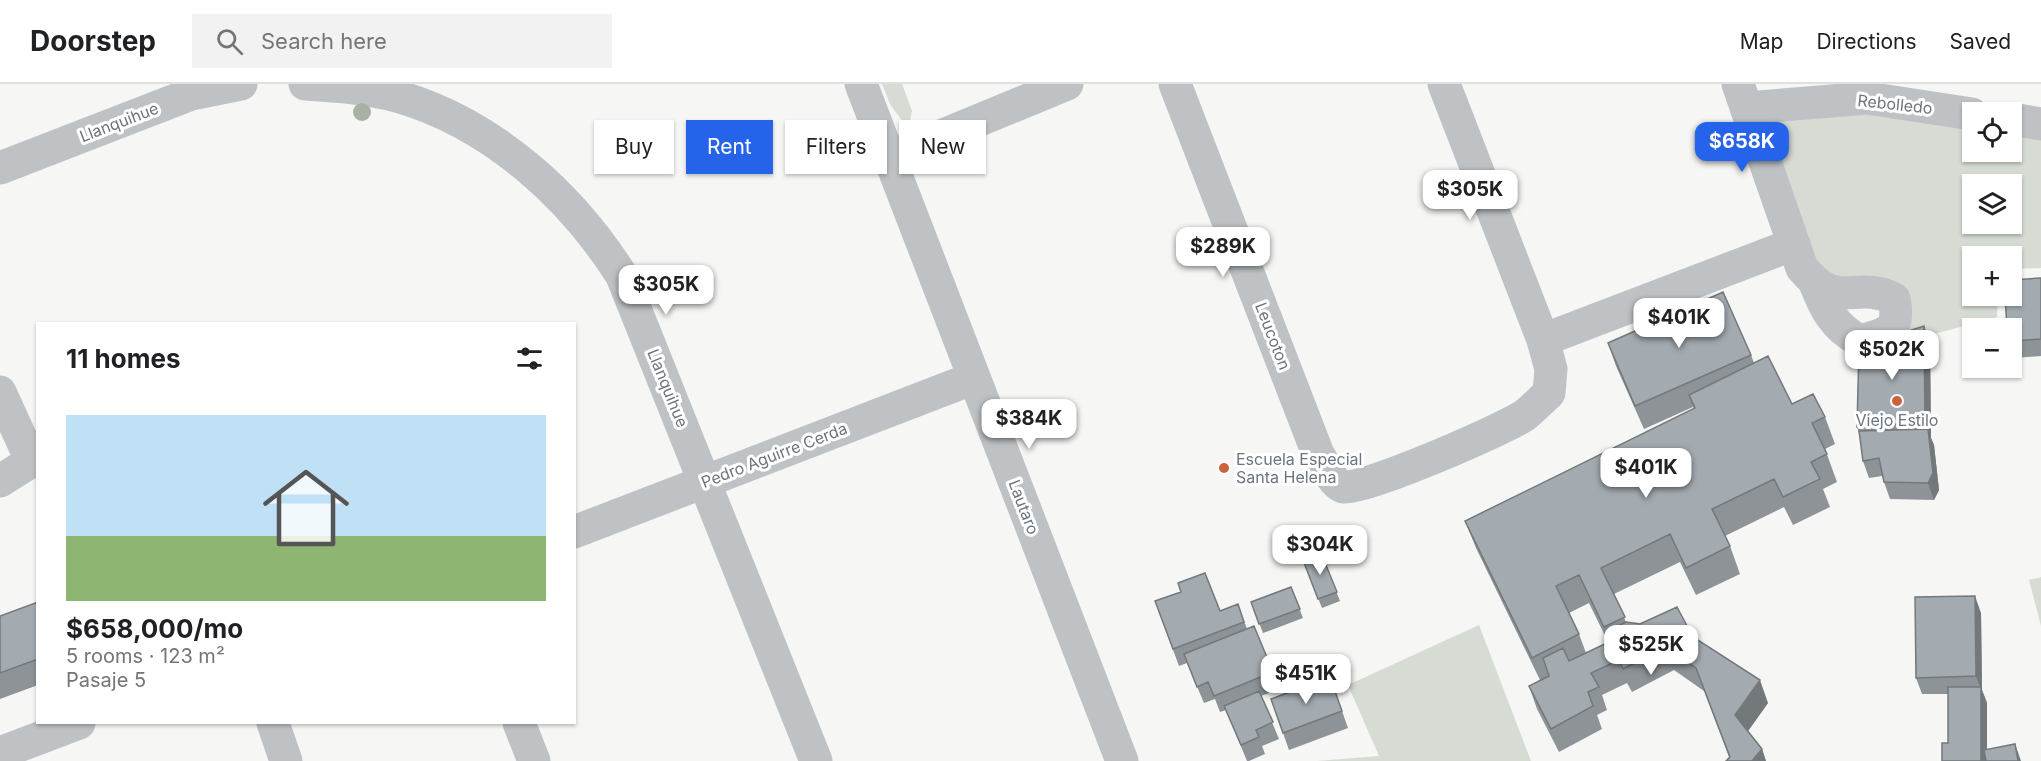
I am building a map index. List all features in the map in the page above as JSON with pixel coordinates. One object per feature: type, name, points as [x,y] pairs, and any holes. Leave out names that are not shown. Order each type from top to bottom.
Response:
[{"type":"street","name":"Llanquihue","points":[[0,168],[193,89],[241,84]]},
{"type":"street","name":"Llanquihue","points":[[305,84],[368,90],[426,107],[478,133],[514,158],[564,199],[590,229],[622,276],[706,481],[816,761]]},
{"type":"street","name":"Lautaro","points":[[861,84],[1122,761]]},
{"type":"street","points":[[890,157],[1067,84]]},
{"type":"street","name":"Leucoton","points":[[1176,84],[1318,454],[1336,482],[1343,487],[1360,485],[1453,448],[1524,416],[1549,393],[1551,369],[1543,340]]},
{"type":"street","points":[[1444,84],[1543,340],[1794,244]]},
{"type":"street","points":[[1742,96],[1802,268],[1815,283]]},
{"type":"street","name":"Rebolledo","points":[[1742,96],[1867,98],[1962,112]]},
{"type":"street","points":[[2022,121],[2041,124]]},
{"type":"street","name":"Pedro Aguirre Cerda","points":[[576,531],[974,378]]},
{"type":"street","points":[[0,392],[34,459],[0,481]]},
{"type":"street","points":[[2,756],[77,724]]},
{"type":"street","points":[[273,724],[286,761]]},
{"type":"street","points":[[519,724],[534,761]]},
{"type":"shaded area","points":[[882,84],[902,84],[912,111],[910,120],[901,120],[890,104]]},
{"type":"shaded area","points":[[1869,109],[1962,123],[1962,162],[2022,162],[2022,132],[2041,135],[2041,268],[2022,269],[2022,246],[1962,246],[1962,306],[1998,306],[1997,317],[1962,318],[1962,326],[1908,341],[1905,321],[1844,280],[1816,267],[1767,121]]},
{"type":"shaded area","points":[[2041,577],[2041,626],[2029,580]]},
{"type":"shaded area","points":[[1479,625],[1531,761],[1317,761],[1379,756],[1348,685]]},
{"type":"building","points":[[2041,278],[2041,339],[2022,340],[2022,318],[2006,318],[2006,306],[2022,306],[2022,279]]},
{"type":"building","points":[[1723,292],[1751,355],[1635,406],[1608,343]]},
{"type":"building","name":"Viejo Estilo","points":[[1924,326],[1925,422],[1857,427],[1859,347]]},
{"type":"building","points":[[1768,356],[1792,404],[1813,394],[1825,417],[1812,423],[1827,454],[1811,462],[1820,479],[1783,497],[1774,479],[1712,509],[1730,546],[1686,568],[1670,534],[1601,568],[1625,617],[1604,627],[1579,575],[1556,586],[1579,634],[1532,658],[1465,521],[1695,408],[1689,395]]},
{"type":"building","points":[[1928,429],[1933,473],[1928,483],[1884,482],[1879,458],[1863,461],[1859,431]]},
{"type":"building","points":[[1321,553],[1337,592],[1318,599],[1303,560]]},
{"type":"building","points":[[1205,573],[1220,611],[1238,604],[1244,622],[1173,649],[1155,601],[1181,592],[1178,583]]},
{"type":"building","points":[[1291,587],[1300,609],[1259,624],[1251,602]]},
{"type":"building","points":[[1975,596],[1976,676],[1916,678],[1915,597]]},
{"type":"building","points":[[36,603],[36,660],[0,673],[0,616]]},
{"type":"building","points":[[1677,607],[1693,637],[1760,680],[1735,715],[1762,749],[1752,761],[1726,761],[1730,757],[1696,668],[1665,647],[1623,669],[1619,660],[1591,673],[1599,687],[1588,692],[1593,706],[1551,729],[1529,686],[1549,676],[1543,658],[1563,648],[1569,661],[1609,642],[1606,632],[1626,622],[1640,624]]},
{"type":"building","points":[[1254,626],[1273,672],[1214,696],[1208,682],[1197,687],[1184,654]]},
{"type":"building","points":[[1330,677],[1342,711],[1283,733],[1271,699]]},
{"type":"building","points":[[1948,687],[1981,687],[1981,761],[1942,761],[1942,743],[1948,743]]},
{"type":"building","points":[[1259,691],[1273,722],[1256,730],[1259,737],[1241,745],[1224,706]]},
{"type":"building","points":[[2015,744],[2018,761],[1986,761],[1984,750]]},
{"type":"place","name":"Viejo Estilo","points":[[1897,401]]},
{"type":"place","name":"Escuela Especial Santa Helena","points":[[1224,468]]}]
